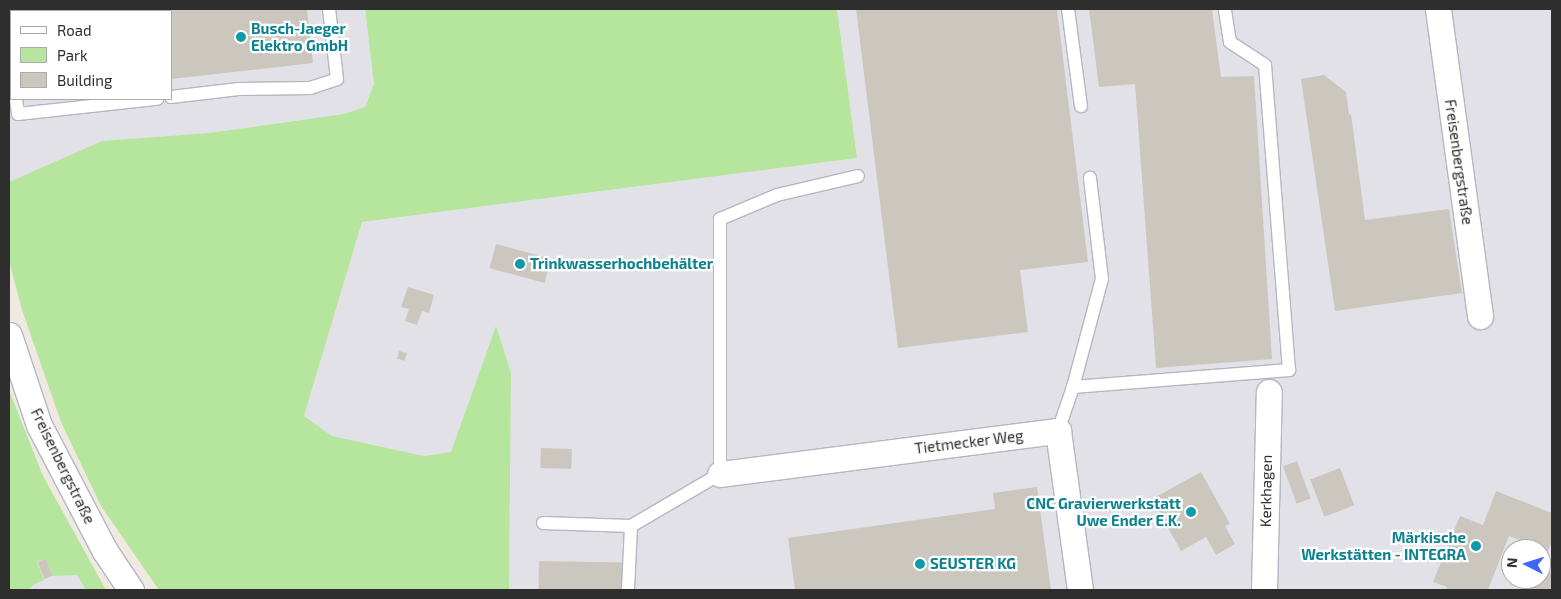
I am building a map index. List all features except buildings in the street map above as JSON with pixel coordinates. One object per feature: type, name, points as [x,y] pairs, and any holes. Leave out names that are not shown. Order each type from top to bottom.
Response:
[{"type":"street","name":"Freisenbergstraße","points":[[1438,9],[1480,316]]},
{"type":"street","name":"Freisenbergstraße","points":[[9,335],[39,425],[105,551],[131,590]]},
{"type":"street","name":"Kerkhagen","points":[[1264,590],[1269,392]]},
{"type":"street","name":"Tietmecker Weg","points":[[720,474],[1058,431]]},
{"type":"street","points":[[1058,431],[1080,590]]},
{"type":"lane","points":[[172,97],[239,90],[310,88],[337,79],[329,9]]},
{"type":"lane","points":[[1068,9],[1081,106]]},
{"type":"lane","points":[[1073,387],[1289,370],[1265,66],[1230,42],[1224,9]]},
{"type":"lane","points":[[16,100],[18,114],[148,100]]},
{"type":"lane","points":[[543,523],[631,526],[720,474],[720,219],[777,195],[858,176]]},
{"type":"lane","points":[[1058,431],[1073,387],[1102,278],[1090,178]]},
{"type":"lane","points":[[628,590],[631,526]]},
{"type":"shaded area","points":[[9,9],[365,9],[374,84],[365,107],[344,114],[209,133],[102,141],[9,182]]},
{"type":"shaded area","points":[[837,9],[1552,9],[1552,590],[509,590],[511,373],[496,327],[452,452],[424,456],[332,436],[304,416],[362,222],[857,158]]},
{"type":"shaded area","points":[[46,559],[77,575],[86,590],[28,590],[35,584],[37,562]]},
{"type":"green space","points":[[365,9],[837,9],[857,158],[362,222],[304,416],[332,436],[424,456],[451,452],[496,326],[511,373],[509,590],[159,590],[101,506],[61,422],[22,310],[9,261],[9,182],[102,141],[209,133],[344,114],[365,107],[374,84]]},
{"type":"green space","points":[[9,390],[43,476],[106,590],[86,590],[77,575],[53,576],[46,559],[37,562],[44,580],[28,590],[9,590]]},
{"type":"place","name":"Busch-Jaeger Elektro GmbH","points":[[241,37]]},
{"type":"place","name":"Trinkwasserhochbehälter","points":[[520,264]]},
{"type":"place","name":"CNC Gravierwerkstatt Uwe Ender E.K.","points":[[1191,512]]},
{"type":"place","name":"Märkische Werkstätten - INTEGRA","points":[[1476,546]]},
{"type":"place","name":"SEUSTER KG","points":[[920,564]]}]
